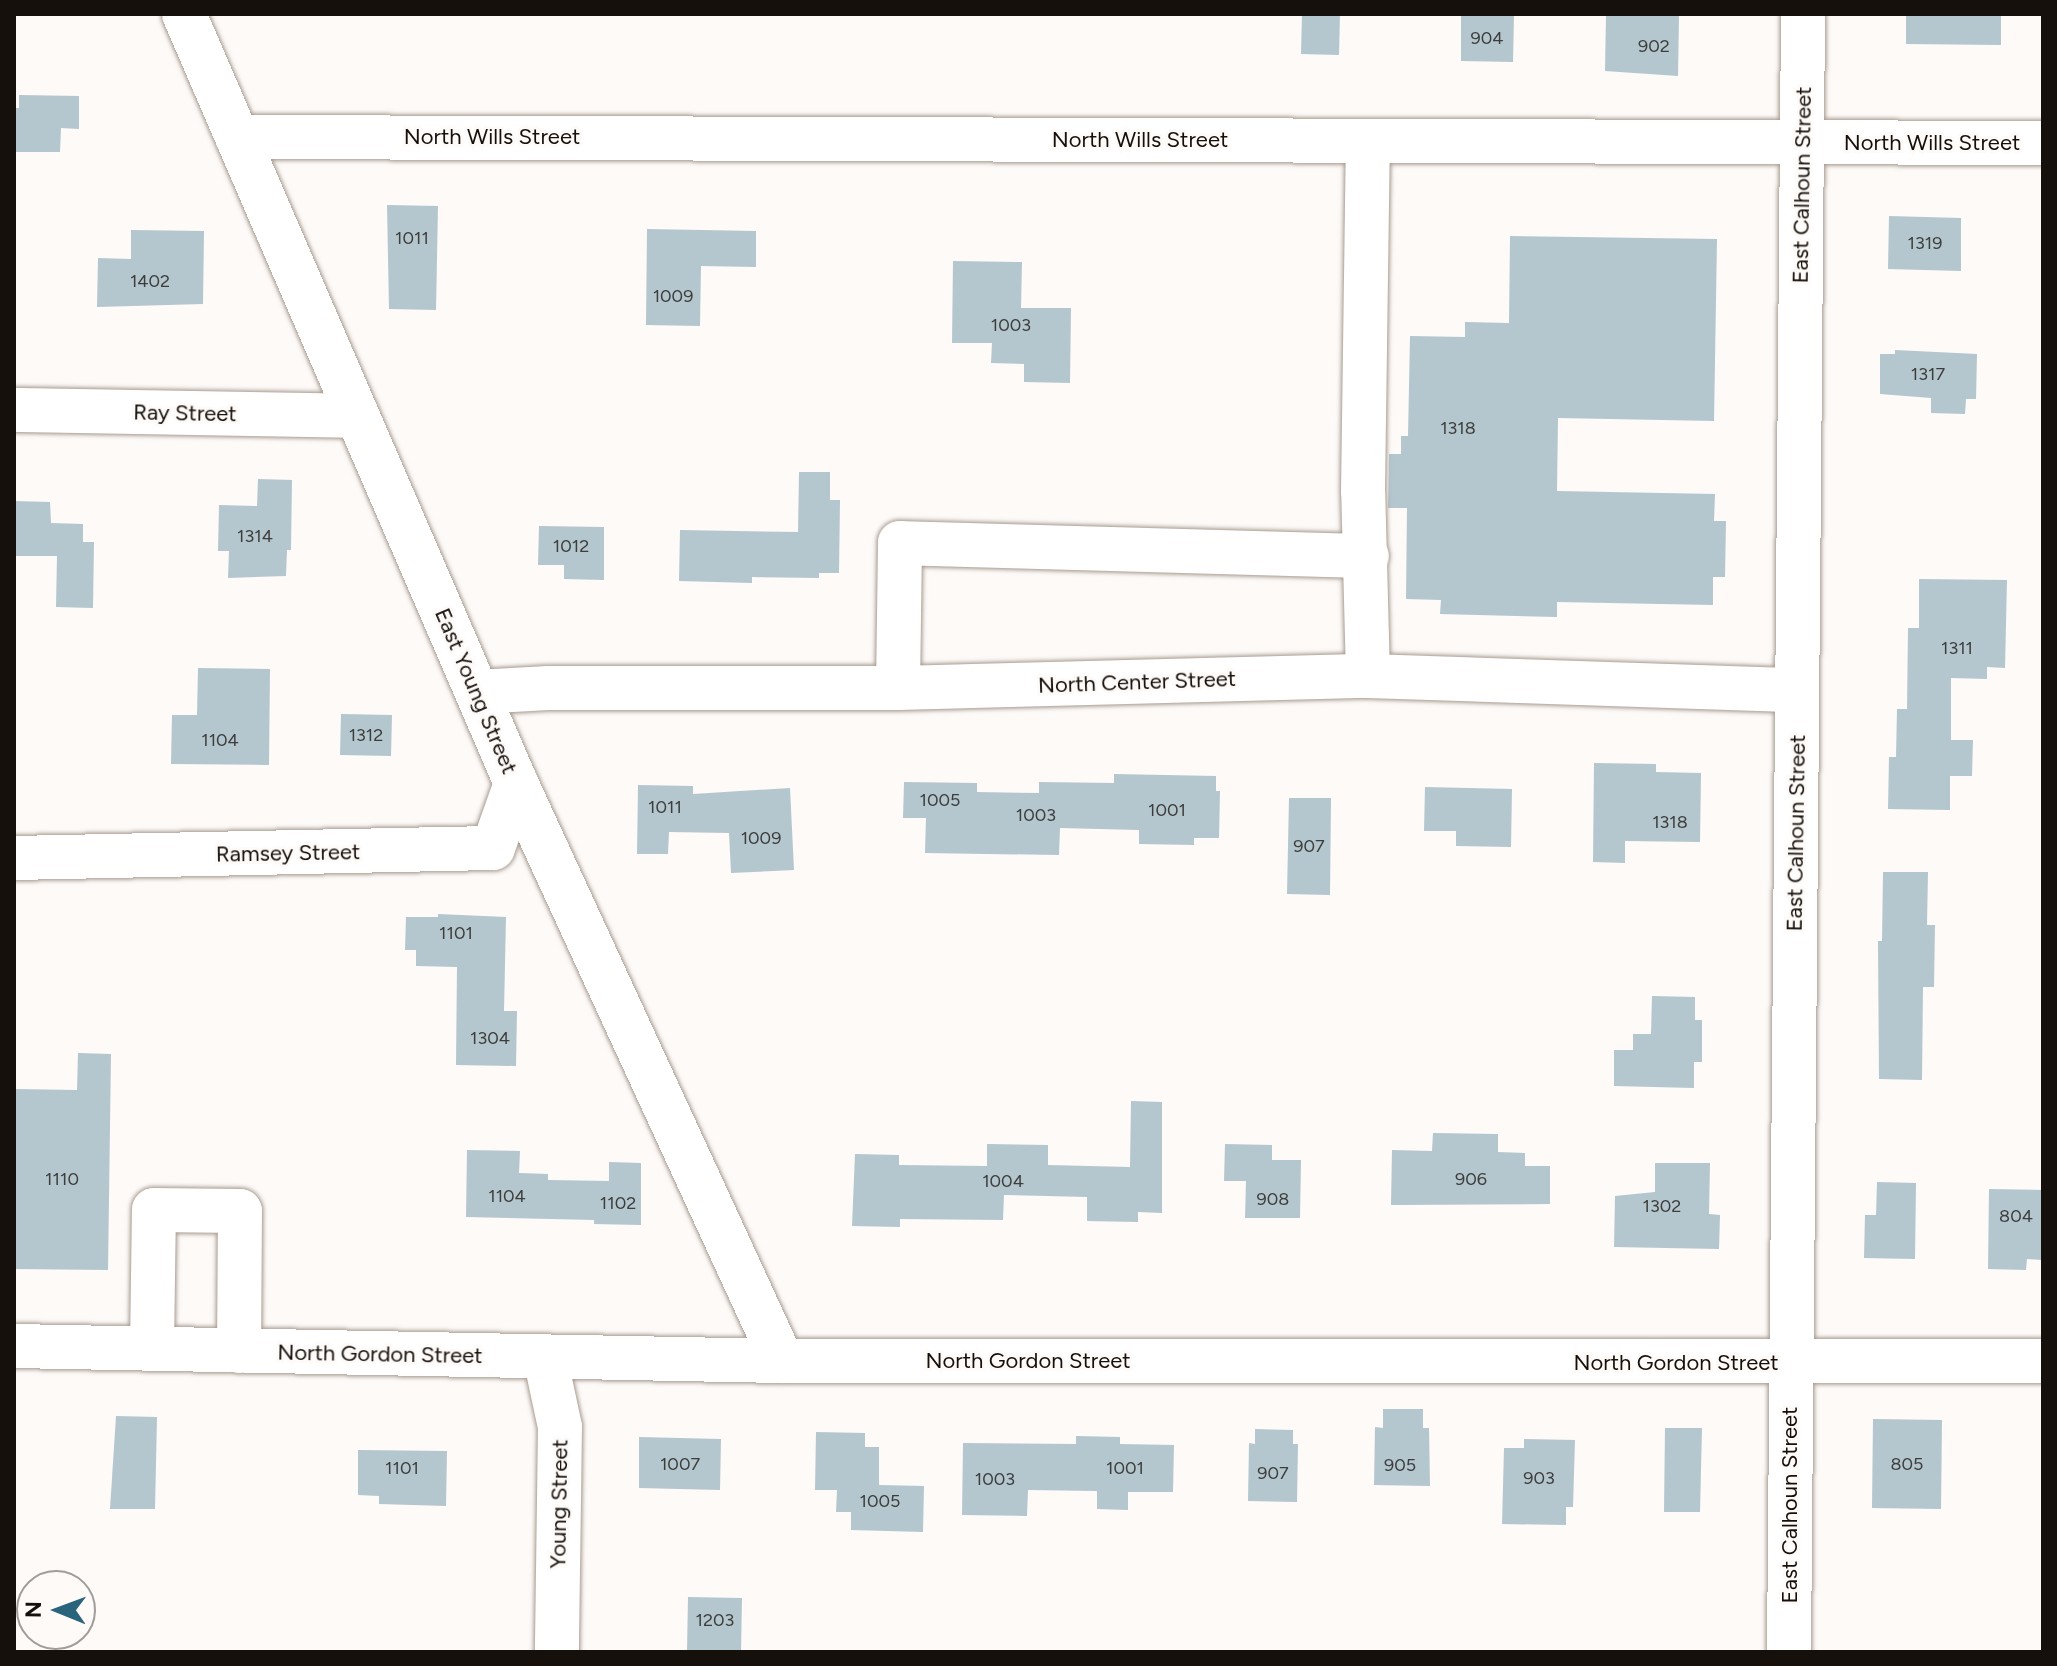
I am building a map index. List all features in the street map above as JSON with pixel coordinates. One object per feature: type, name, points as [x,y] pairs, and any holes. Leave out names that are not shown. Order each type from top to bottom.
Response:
[{"type":"street","name":"East Young Street","points":[[184,14],[516,783],[782,1361]]},
{"type":"street","name":"East Calhoun Street","points":[[1789,1652],[1803,14]]},
{"type":"street","name":"North Wills Street","points":[[237,137],[2043,143]]},
{"type":"street","points":[[1368,141],[1363,491],[1368,676]]},
{"type":"street","name":"Ray Street","points":[[14,410],[357,416]]},
{"type":"street","points":[[898,688],[900,543],[1367,556]]},
{"type":"street","name":"North Center Street","points":[[477,692],[548,688],[898,688],[1368,676],[1797,690]]},
{"type":"street","name":"Ramsey Street","points":[[14,858],[493,848],[516,783]]},
{"type":"street","points":[[152,1349],[154,1210],[240,1211],[239,1351]]},
{"type":"street","name":"North Gordon Street","points":[[14,1346],[782,1361],[2043,1361]]},
{"type":"street","name":"Young Street","points":[[545,1357],[560,1427],[557,1652]]},
{"type":"building","points":[[1302,14],[1340,14],[1339,55],[1301,54]]},
{"type":"building","points":[[1461,14],[1514,14],[1513,62],[1461,61]]},
{"type":"building","points":[[1906,14],[2001,14],[2001,45],[1906,44]]},
{"type":"building","points":[[1606,15],[1679,16],[1678,76],[1605,71]]},
{"type":"building","points":[[19,95],[79,96],[79,129],[61,128],[60,152],[14,152],[14,108],[19,108]]},
{"type":"building","points":[[387,205],[438,206],[436,310],[389,309]]},
{"type":"building","points":[[1889,216],[1961,218],[1961,271],[1888,269]]},
{"type":"building","points":[[647,229],[756,231],[756,267],[701,266],[700,326],[646,325]]},
{"type":"building","points":[[131,230],[204,231],[203,304],[97,307],[98,258],[131,259]]},
{"type":"building","points":[[1510,236],[1717,239],[1714,421],[1558,418],[1557,491],[1715,494],[1714,521],[1726,521],[1725,577],[1713,577],[1713,605],[1557,602],[1557,617],[1440,614],[1441,600],[1406,599],[1407,508],[1388,508],[1389,454],[1401,454],[1401,436],[1408,436],[1410,336],[1465,337],[1465,322],[1509,323]]},
{"type":"building","points":[[953,261],[1022,262],[1021,308],[1071,308],[1070,383],[1024,382],[1024,364],[991,363],[992,343],[952,343]]},
{"type":"building","points":[[1895,350],[1977,354],[1976,399],[1966,399],[1965,414],[1931,413],[1931,398],[1880,394],[1880,354],[1895,354]]},
{"type":"building","points":[[799,472],[830,472],[830,500],[840,500],[839,573],[819,573],[819,578],[752,577],[752,583],[679,581],[680,530],[798,532]]},
{"type":"building","points":[[258,479],[292,480],[291,550],[287,550],[286,576],[228,578],[229,551],[218,551],[219,505],[257,506]]},
{"type":"building","points":[[14,501],[50,502],[51,523],[83,524],[83,542],[94,542],[93,608],[56,607],[57,556],[14,556]]},
{"type":"building","points":[[539,526],[604,527],[604,580],[564,579],[564,565],[538,565]]},
{"type":"building","points":[[1919,579],[2007,580],[2005,668],[1987,667],[1987,679],[1951,678],[1951,740],[1973,740],[1972,776],[1950,776],[1950,810],[1888,809],[1889,757],[1896,757],[1897,709],[1907,709],[1908,628],[1919,628]]},
{"type":"building","points":[[198,668],[270,669],[269,765],[171,764],[172,715],[197,715]]},
{"type":"building","points":[[341,714],[392,715],[391,756],[340,755]]},
{"type":"building","points":[[1594,763],[1656,764],[1656,772],[1701,773],[1700,842],[1625,841],[1625,863],[1593,862]]},
{"type":"building","points":[[1114,774],[1216,776],[1216,791],[1220,791],[1219,838],[1194,838],[1194,845],[1139,844],[1139,830],[1060,828],[1059,855],[925,853],[926,818],[903,818],[904,782],[977,783],[977,792],[1039,793],[1039,782],[1114,783]]},
{"type":"building","points":[[638,785],[693,786],[693,794],[790,788],[794,870],[731,873],[729,833],[669,832],[668,854],[637,854]]},
{"type":"building","points":[[1425,787],[1512,789],[1511,847],[1456,846],[1456,831],[1424,831]]},
{"type":"building","points":[[1289,798],[1331,798],[1330,895],[1287,894]]},
{"type":"building","points":[[1883,872],[1928,872],[1927,925],[1935,925],[1934,987],[1923,987],[1922,1080],[1879,1079],[1878,941],[1882,941]]},
{"type":"building","points":[[438,914],[506,917],[504,1011],[517,1011],[516,1066],[456,1065],[457,967],[416,966],[416,950],[405,950],[406,917],[438,917]]},
{"type":"building","points":[[1652,996],[1695,997],[1695,1020],[1702,1020],[1702,1062],[1694,1062],[1694,1088],[1614,1086],[1614,1050],[1633,1050],[1633,1034],[1651,1034]]},
{"type":"building","points":[[78,1053],[111,1054],[108,1270],[14,1269],[14,1089],[77,1090]]},
{"type":"building","points":[[1131,1101],[1162,1102],[1162,1213],[1138,1212],[1138,1222],[1087,1221],[1087,1197],[1004,1195],[1003,1220],[900,1219],[900,1227],[852,1226],[855,1154],[899,1155],[899,1165],[987,1166],[987,1144],[1048,1145],[1048,1165],[1130,1167]]},
{"type":"building","points":[[1433,1133],[1498,1134],[1498,1152],[1525,1153],[1525,1166],[1550,1166],[1550,1204],[1391,1205],[1392,1150],[1432,1151]]},
{"type":"building","points":[[1225,1144],[1272,1145],[1272,1160],[1301,1160],[1300,1218],[1245,1218],[1246,1181],[1224,1181]]},
{"type":"building","points":[[467,1150],[520,1151],[519,1173],[548,1174],[548,1180],[609,1181],[609,1162],[641,1163],[641,1225],[594,1224],[594,1220],[466,1217]]},
{"type":"building","points":[[1655,1163],[1710,1163],[1709,1214],[1720,1215],[1719,1249],[1614,1247],[1615,1196],[1655,1192]]},
{"type":"building","points":[[1877,1182],[1916,1183],[1915,1259],[1864,1258],[1865,1215],[1876,1215]]},
{"type":"building","points":[[1989,1189],[2043,1190],[2042,1260],[2027,1259],[2026,1270],[1988,1269]]},
{"type":"building","points":[[1383,1409],[1423,1409],[1423,1428],[1429,1428],[1430,1486],[1374,1485],[1375,1427],[1383,1428]]},
{"type":"building","points":[[116,1416],[157,1417],[155,1509],[110,1509]]},
{"type":"building","points":[[1873,1419],[1942,1420],[1941,1509],[1872,1508]]},
{"type":"building","points":[[1665,1428],[1702,1428],[1700,1512],[1664,1512]]},
{"type":"building","points":[[1255,1429],[1293,1430],[1293,1444],[1298,1444],[1297,1502],[1248,1501],[1249,1443],[1255,1444]]},
{"type":"building","points":[[816,1432],[865,1433],[865,1447],[879,1447],[879,1485],[924,1486],[923,1532],[851,1530],[851,1512],[836,1512],[837,1490],[815,1490]]},
{"type":"building","points":[[1076,1436],[1120,1437],[1120,1444],[1174,1445],[1173,1492],[1128,1492],[1128,1510],[1097,1509],[1097,1491],[1028,1490],[1027,1516],[962,1515],[963,1443],[1076,1444]]},
{"type":"building","points":[[639,1437],[721,1439],[720,1490],[639,1488]]},
{"type":"building","points":[[1524,1439],[1575,1440],[1573,1507],[1566,1507],[1566,1525],[1502,1524],[1504,1448],[1524,1448]]},
{"type":"building","points":[[358,1450],[447,1451],[446,1506],[379,1504],[379,1496],[358,1495]]},
{"type":"building","points":[[688,1597],[742,1598],[741,1652],[687,1652]]}]
